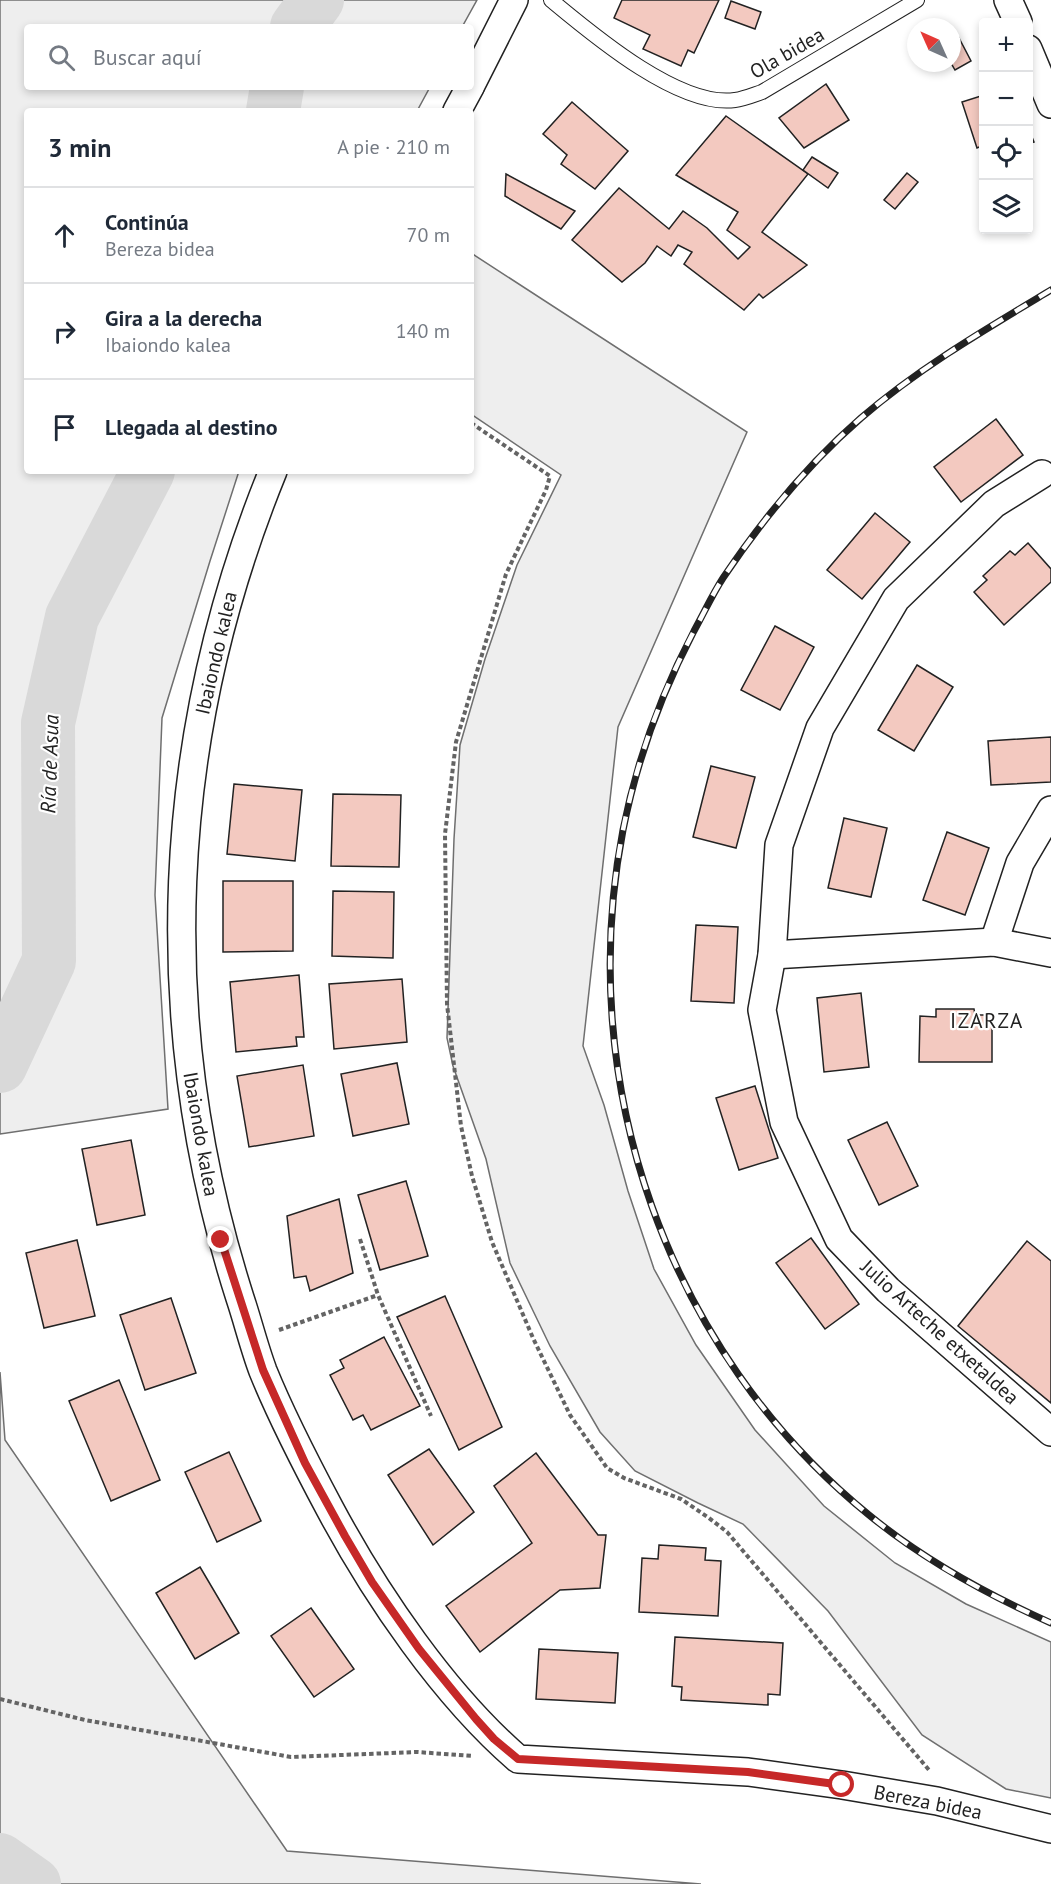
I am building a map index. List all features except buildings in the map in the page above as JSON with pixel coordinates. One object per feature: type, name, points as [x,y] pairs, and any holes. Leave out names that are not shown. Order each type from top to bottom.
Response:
[{"type":"street","points":[[474,78],[514,0]]},
{"type":"street","points":[[1008,0],[1016,18]]},
{"type":"street","points":[[1033,59],[1051,104]]},
{"type":"street","points":[[459,108],[468,90]]},
{"type":"street","name":"Ibaiondo kalea","points":[[272,474],[256,511],[232,586],[204,700],[192,766],[182,876],[181,974],[194,1111],[221,1240],[263,1370],[305,1463],[361,1564],[419,1649],[476,1719],[494,1739],[518,1759]]},
{"type":"street","name":"Julio Arteche etxetaldea","points":[[1042,474],[994,504],[896,599],[820,728],[779,845],[771,955],[762,1010],[784,1122],[840,1239],[888,1290],[1051,1431]]},
{"type":"street","points":[[994,942],[1020,863],[1051,810]]},
{"type":"street","points":[[771,955],[994,942],[1051,953]]},
{"type":"street","name":"Bereza bidea","points":[[518,1759],[748,1772],[937,1801],[1051,1829]]},
{"type":"lane","name":"Ola bidea","points":[[551,0],[597,38],[653,75],[693,95],[734,100],[762,92],[917,0]]},
{"type":"path","points":[[474,425],[550,476],[546,490],[506,574],[456,742],[445,834],[447,1004],[456,1089],[472,1176],[492,1242],[533,1338],[570,1415],[607,1468],[624,1478],[681,1499],[727,1532],[936,1778],[937,1801]]},
{"type":"path","points":[[360,1239],[378,1294],[431,1416]]},
{"type":"path","points":[[270,1333],[378,1294]]},
{"type":"path","points":[[0,1699],[85,1720],[291,1757],[417,1752],[518,1759]]},
{"type":"shaded area","points":[[0,0],[477,0],[464,24],[24,24],[24,90],[428,90],[419,108],[24,108],[24,474],[238,474],[162,718],[155,895],[168,1109],[0,1134]]},
{"type":"shaded area","points":[[474,255],[747,432],[618,727],[583,1046],[604,1105],[628,1191],[654,1269],[696,1345],[755,1430],[824,1506],[895,1563],[966,1604],[1051,1642],[1051,1798],[1006,1789],[922,1735],[828,1611],[743,1524],[635,1471],[600,1432],[550,1346],[510,1263],[486,1159],[453,1066],[447,1038],[454,839],[460,745],[485,659],[517,565],[561,475],[474,416]]},
{"type":"shaded area","points":[[0,1372],[5,1440],[287,1851],[701,1884],[0,1884]]},
{"type":"waterway","name":"Ría de Asua","points":[[299,24],[317,0]]},
{"type":"waterway","name":"Ría de Asua","points":[[274,108],[276,90]]},
{"type":"waterway","name":"Ría de Asua","points":[[0,1066],[49,961],[48,723],[72,617],[146,474]]},
{"type":"waterway","name":"Ría de Asua","points":[[0,1860],[34,1884]]},
{"type":"railway","points":[[1051,290],[929,366],[861,418],[804,474],[738,556],[719,584],[694,631],[651,728],[635,778],[623,830],[611,926],[612,1021],[626,1115],[652,1206],[689,1293],[738,1374],[798,1449],[869,1515],[912,1547],[956,1575],[1051,1623]]},
{"type":"district","name":"IZARZA","points":[[987,1021]]},
{"type":"route","points":[[221,1240],[263,1370],[305,1463],[372,1582],[419,1649],[494,1739],[518,1759],[748,1772],[842,1785]]}]
